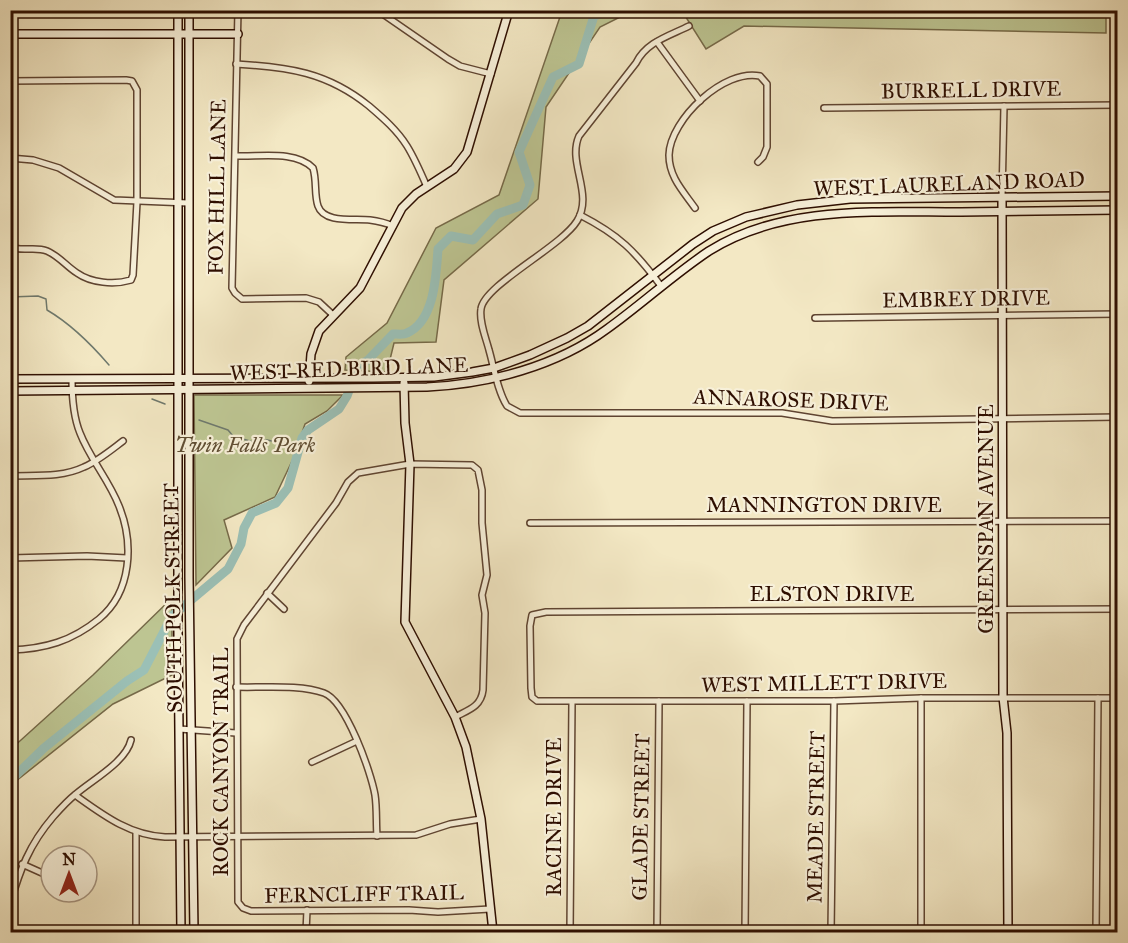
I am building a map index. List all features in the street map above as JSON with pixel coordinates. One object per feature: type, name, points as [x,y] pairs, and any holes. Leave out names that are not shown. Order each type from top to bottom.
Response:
[{"type":"main road","name":"SOUTH POLK STREET","points":[[178,10],[178,633],[181,933]]},
{"type":"main road","name":"SOUTH POLK STREET","points":[[189,10],[189,622],[194,933]]},
{"type":"main road","points":[[309,388],[311,354],[322,326],[360,288],[405,205],[416,194],[454,169],[467,152],[508,10]]},
{"type":"main road","points":[[10,34],[238,34]]},
{"type":"main road","name":"WEST LAURELAND ROAD","points":[[713,231],[746,217],[817,202],[866,198],[1118,196]]},
{"type":"main road","name":"GREENSPAN AVENUE","points":[[1002,197],[1002,610],[1003,698],[1007,733],[1008,933]]},
{"type":"main road","points":[[866,198],[866,212]]},
{"type":"main road","name":"WEST LAURELAND ROAD","points":[[721,244],[766,225],[866,212],[1118,210]]},
{"type":"main road","points":[[713,231],[721,244]]},
{"type":"main road","name":"WEST RED BIRD LANE","points":[[10,379],[373,378],[451,375],[494,368],[530,355],[588,326],[713,231]]},
{"type":"main road","name":"WEST RED BIRD LANE","points":[[10,391],[449,386],[497,377],[570,352],[606,330],[721,244]]},
{"type":"main road","points":[[404,377],[405,423],[410,464],[405,622],[455,717],[466,747],[481,819],[493,933]]},
{"type":"street","name":"FOX HILL LANE","points":[[238,10],[237,156],[232,281],[235,293],[247,299],[306,298],[319,303],[333,315]]},
{"type":"street","points":[[377,10],[454,62],[490,74]]},
{"type":"street","points":[[662,286],[622,240],[580,215],[583,209],[583,199],[576,150],[577,141],[636,63],[641,53],[648,46],[689,26]]},
{"type":"street","points":[[657,42],[700,101]]},
{"type":"street","points":[[236,64],[300,72],[334,82],[347,89],[396,131],[415,160],[427,187]]},
{"type":"street","points":[[695,208],[672,176],[669,153],[676,130],[700,101],[729,81],[744,74],[765,79],[768,89],[767,147],[758,162]]},
{"type":"street","points":[[10,81],[132,81],[137,90],[137,202],[133,275],[130,280],[105,282],[87,279],[48,251],[10,247]]},
{"type":"street","name":"BURRELL DRIVE","points":[[824,108],[1118,105]]},
{"type":"street","name":"GREENSPAN AVENUE","points":[[1002,197],[1004,106]]},
{"type":"street","points":[[237,156],[292,158],[302,161],[313,168],[317,204],[324,214],[340,218],[373,220],[393,226]]},
{"type":"street","points":[[10,158],[45,163],[77,178],[114,200],[188,203]]},
{"type":"street","name":"ANNAROSE DRIVE","points":[[580,215],[572,226],[536,258],[489,294],[484,301],[481,316],[494,368],[507,406],[520,413],[782,413],[832,421],[1118,417]]},
{"type":"street","name":"EMBREY DRIVE","points":[[814,318],[1118,314]]},
{"type":"street","points":[[10,650],[53,645],[72,638],[95,623],[110,609],[121,594],[126,580],[126,530],[119,506],[79,432],[73,409],[72,379]]},
{"type":"street","points":[[10,476],[57,475],[87,467],[123,441]]},
{"type":"street","name":"ROCK CANYON TRAIL","points":[[240,905],[237,898],[236,837],[237,639],[267,593],[358,473],[410,464],[472,465],[480,475],[483,490],[487,575],[483,596],[485,613],[482,698],[477,706],[455,717]]},
{"type":"street","name":"MANNINGTON DRIVE","points":[[530,523],[1118,521]]},
{"type":"street","points":[[10,558],[87,556],[127,558]]},
{"type":"street","points":[[267,593],[284,609]]},
{"type":"street","name":"ELSTON DRIVE","points":[[532,697],[531,619],[535,613],[1118,609]]},
{"type":"street","points":[[236,687],[305,689],[324,693],[335,700],[357,741],[368,769],[375,795],[377,836]]},
{"type":"street","name":"WEST MILLETT DRIVE","points":[[532,697],[537,701],[572,702],[1118,698]]},
{"type":"street","points":[[921,698],[921,933]]},
{"type":"street","points":[[1096,933],[1098,698]]},
{"type":"street","name":"GLADE STREET","points":[[657,933],[659,701]]},
{"type":"street","points":[[746,933],[747,701]]},
{"type":"street","name":"MEADE STREET","points":[[831,933],[834,701]]},
{"type":"street","name":"RACINE DRIVE","points":[[570,933],[572,702]]},
{"type":"street","points":[[179,729],[236,733]]},
{"type":"street","points":[[10,904],[22,864],[48,823],[75,795],[121,758],[129,748],[131,740]]},
{"type":"street","points":[[312,762],[357,741]]},
{"type":"street","points":[[75,795],[119,825],[136,833],[154,837],[416,835],[450,824],[481,819]]},
{"type":"street","points":[[136,833],[136,933]]},
{"type":"street","points":[[22,864],[39,872]]},
{"type":"street","name":"FERNCLIFF TRAIL","points":[[240,905],[251,911],[409,910],[438,912],[490,909]]},
{"type":"street","points":[[306,933],[307,910]]},
{"type":"green space","points":[[562,11],[632,11],[600,27],[546,107],[538,199],[444,280],[436,342],[394,343],[387,372],[345,370],[346,357],[387,323],[436,228],[499,195]]},
{"type":"green space","points":[[682,11],[1106,11],[1106,33],[744,26],[706,49]]},
{"type":"green space","name":"Twin Falls Park","points":[[194,395],[343,395],[327,411],[305,424],[293,459],[275,497],[224,520],[232,548],[196,585]]},
{"type":"green space","points":[[172,598],[172,675],[113,704],[11,785],[11,749],[93,675]]},
{"type":"waterway","points":[[10,781],[44,748],[144,670],[172,616],[228,569],[241,544],[244,528],[252,513],[276,503],[288,488],[302,438],[308,430],[339,409],[347,396],[358,366],[368,360],[393,334],[407,333],[423,318],[432,296],[438,249],[451,236],[473,240],[497,214],[523,205],[530,185],[519,152],[553,77],[579,64],[594,16],[613,10]]},
{"type":"waterway","points":[[10,297],[38,296],[46,299],[47,310],[80,335],[109,365]]},
{"type":"waterway","points":[[152,399],[165,404]]},
{"type":"waterway","points":[[199,420],[228,430],[233,436],[253,442],[267,440],[301,447]]}]
